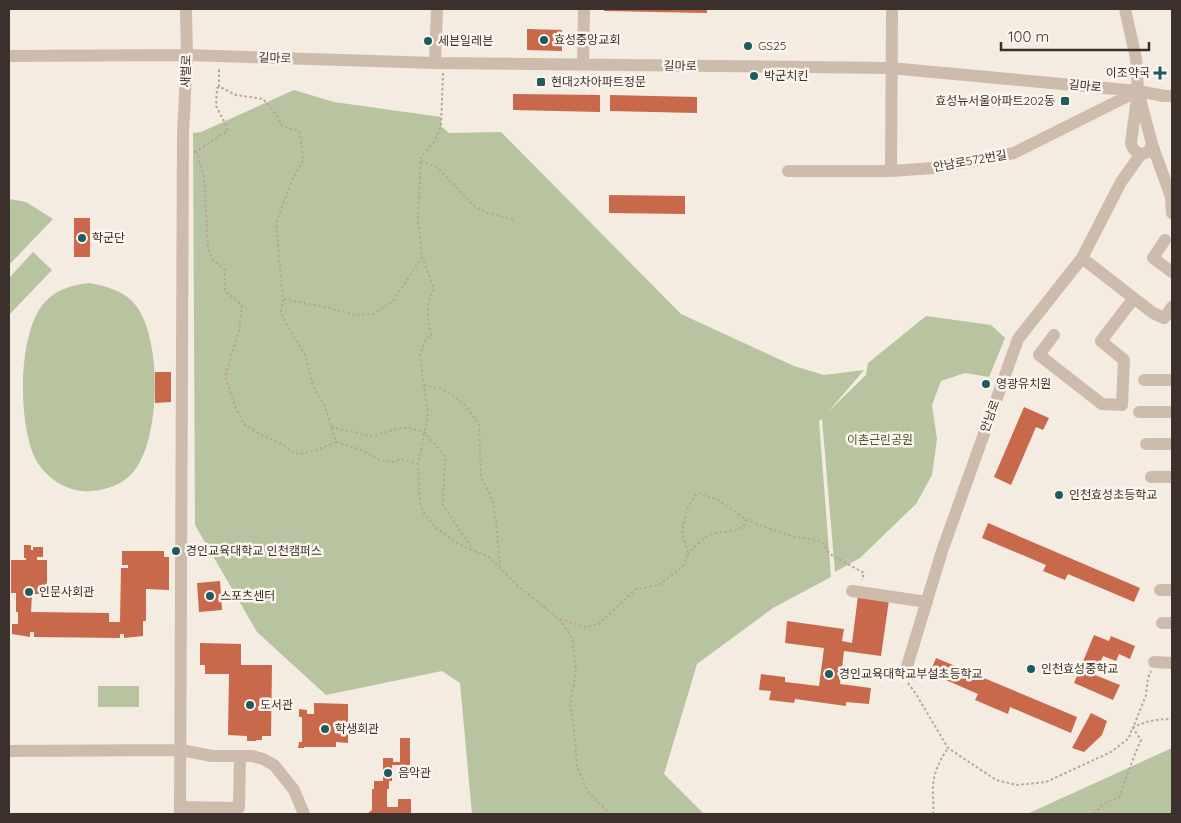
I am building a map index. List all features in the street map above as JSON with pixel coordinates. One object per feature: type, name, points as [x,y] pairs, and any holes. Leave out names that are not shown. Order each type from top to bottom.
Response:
[{"type":"street","name":"새벌로","points":[[180,810],[183,133],[187,55],[186,9]]},
{"type":"street","points":[[437,9],[440,63]]},
{"type":"street","points":[[583,65],[584,9]]},
{"type":"street","points":[[891,171],[890,68],[892,9]]},
{"type":"street","name":"안남로","points":[[1121,182],[1132,140],[1138,91],[1136,58],[1125,9]]},
{"type":"street","name":"길마로","points":[[9,56],[187,55],[440,63],[890,68],[1138,91],[1172,96]]},
{"type":"street","name":"안남로","points":[[905,673],[942,551],[1018,339],[1082,258],[1121,182],[1141,154],[1147,153],[1151,149],[1152,141],[1138,91]]},
{"type":"street","name":"안남로572번길","points":[[788,171],[891,171],[933,168],[1014,153],[1138,91]]},
{"type":"street","points":[[1141,154],[1132,147],[1132,140],[1136,134],[1142,133],[1148,135],[1152,141],[1171,197],[1172,210]]},
{"type":"street","points":[[1165,240],[1153,258],[1172,272]]},
{"type":"street","points":[[1082,258],[1153,313],[1164,318],[1172,307]]},
{"type":"street","points":[[1054,335],[1039,356],[1102,404],[1122,405],[1124,360],[1101,341],[1134,298]]},
{"type":"street","points":[[1144,380],[1172,380]]},
{"type":"street","points":[[1139,412],[1172,412]]},
{"type":"street","points":[[1146,444],[1172,444]]},
{"type":"street","points":[[1151,477],[1172,477]]},
{"type":"street","points":[[856,592],[926,602]]},
{"type":"street","points":[[1154,662],[1172,663]]},
{"type":"street","points":[[9,751],[181,750],[212,756],[263,758],[274,765],[294,790],[304,814]]},
{"type":"street","points":[[180,810],[239,808],[240,756]]},
{"type":"path","points":[[183,157],[227,132],[227,127],[216,106],[217,88],[219,87],[219,56]]},
{"type":"path","points":[[440,63],[441,126],[434,142],[421,157],[418,218],[422,257],[434,289],[430,296],[426,317],[431,335],[425,340],[420,356],[428,414],[418,464],[420,503],[435,527],[458,544],[489,557],[518,586],[558,618],[572,638],[576,671],[570,706],[573,718],[577,766],[587,791],[610,814]]},
{"type":"path","points":[[219,87],[236,95],[263,99],[278,117],[282,126],[299,132],[304,159],[293,178],[276,223],[283,299],[281,312],[286,325],[305,355],[313,386],[325,406],[336,442]]},
{"type":"path","points":[[196,151],[204,176],[208,248],[213,260],[226,270],[225,291],[242,305],[241,323],[225,376],[235,406],[244,424],[259,434],[282,444],[294,453],[300,454],[317,450],[336,442],[361,450],[380,460],[392,462],[400,459],[418,464]]},
{"type":"path","points":[[421,161],[437,168],[474,206],[488,213],[514,220]]},
{"type":"path","points":[[283,299],[355,315],[373,314],[393,301],[422,257]]},
{"type":"path","points":[[424,385],[442,389],[451,394],[465,405],[479,424],[481,477],[492,501],[496,520],[500,567]]},
{"type":"path","points":[[331,427],[371,436],[400,428],[410,428],[424,432],[445,456],[444,505],[473,551]]},
{"type":"path","points":[[688,556],[682,530],[687,509],[697,493],[718,500],[745,519],[791,536],[821,541],[830,554],[864,573],[856,592]]},
{"type":"path","points":[[558,618],[585,627],[599,624],[636,589],[658,585],[676,572],[684,565],[688,556],[702,540],[720,532],[742,528],[746,522],[745,519]]},
{"type":"path","points":[[905,673],[907,682],[948,748],[996,780],[1017,785],[1046,782],[1112,752],[1129,738],[1146,695],[1148,678],[1154,662]]},
{"type":"path","points":[[1133,728],[1142,722],[1154,719],[1172,719]]},
{"type":"path","points":[[1094,814],[1103,804],[1119,798],[1141,740],[1133,728]]},
{"type":"path","points":[[934,814],[932,792],[934,773],[948,748]]},
{"type":"green space","name":"이촌근린공원","points":[[294,90],[334,102],[441,117],[441,126],[449,133],[501,132],[681,314],[794,366],[824,375],[864,370],[828,412],[866,375],[868,363],[926,316],[991,325],[1005,338],[989,377],[965,373],[941,381],[932,405],[937,439],[932,475],[916,504],[860,558],[835,572],[822,419],[819,421],[831,577],[773,608],[697,664],[664,774],[704,814],[472,814],[460,683],[442,671],[326,695],[257,632],[195,525],[193,133],[201,132]]},
{"type":"green space","points":[[9,199],[26,202],[53,219],[9,265]]},
{"type":"green space","points":[[33,252],[52,270],[9,315],[9,278]]},
{"type":"green space","points":[[89,283],[107,287],[123,294],[133,302],[143,317],[150,337],[154,361],[155,386],[149,435],[143,456],[134,471],[115,486],[82,491],[74,490],[58,483],[45,472],[35,458],[25,423],[23,378],[29,334],[36,316],[45,302],[65,288]]},
{"type":"green space","points":[[98,686],[139,686],[139,707],[98,707]]},
{"type":"green space","points":[[1172,748],[1172,814],[1027,814]]},
{"type":"building","points":[[604,9],[707,9],[707,13],[604,11]]},
{"type":"building","name":"효성중앙교회","points":[[527,29],[562,30],[562,51],[527,50]]},
{"type":"building","points":[[513,94],[600,95],[600,112],[513,110]]},
{"type":"building","points":[[610,95],[697,97],[697,113],[610,111]]},
{"type":"building","points":[[609,195],[685,196],[685,214],[609,213]]},
{"type":"building","name":"학군단","points":[[74,218],[90,218],[90,257],[74,257]]},
{"type":"building","points":[[155,372],[171,372],[171,402],[155,403]]},
{"type":"building","points":[[1024,407],[1049,418],[1043,430],[1036,427],[1011,485],[994,477]]},
{"type":"building","points":[[988,523],[1140,588],[1134,602],[1068,574],[1065,580],[1043,571],[1046,565],[982,538]]},
{"type":"building","name":"인문사회관","points":[[24,545],[31,545],[31,550],[33,550],[33,547],[43,547],[43,557],[37,557],[37,560],[47,560],[47,594],[32,594],[31,612],[109,613],[109,622],[120,622],[121,568],[128,568],[128,565],[122,565],[122,551],[164,551],[164,557],[169,557],[169,590],[146,589],[146,621],[143,621],[143,636],[124,638],[124,634],[120,634],[120,638],[34,637],[34,632],[30,632],[30,637],[12,634],[12,624],[18,624],[18,612],[16,612],[16,593],[11,593],[11,560],[26,560],[24,558]]},
{"type":"building","name":"스포츠센터","points":[[220,581],[222,610],[199,612],[197,583]]},
{"type":"building","points":[[858,596],[889,600],[881,656],[844,651],[840,684],[871,688],[869,704],[846,702],[846,706],[795,699],[794,703],[769,700],[771,691],[759,690],[761,674],[785,677],[785,682],[819,686],[824,648],[785,643],[787,621],[844,629],[842,641],[852,643]]},
{"type":"building","points":[[1094,635],[1109,641],[1111,636],[1135,646],[1130,659],[1119,654],[1116,661],[1103,656],[1095,675],[1120,685],[1113,700],[1074,683]]},
{"type":"building","name":"도서관","points":[[200,643],[241,644],[241,665],[272,665],[271,736],[262,736],[262,740],[247,741],[247,736],[228,735],[229,674],[205,674],[205,665],[200,665]]},
{"type":"building","points":[[936,658],[1077,717],[1071,733],[1010,707],[1008,714],[975,700],[978,694],[930,673]]},
{"type":"building","name":"학생회관","points":[[314,703],[348,704],[348,743],[336,742],[336,747],[298,748],[299,742],[302,742],[302,717],[299,717],[299,709],[307,710],[307,714],[314,714]]},
{"type":"building","points":[[1091,713],[1107,721],[1102,735],[1084,752],[1072,748]]},
{"type":"building","name":"음악관","points":[[400,738],[410,738],[410,765],[392,765],[392,781],[389,781],[389,789],[387,789],[387,807],[398,807],[398,799],[411,799],[411,814],[367,814],[372,810],[374,781],[383,781],[383,758],[393,758],[393,762],[400,762]]},
{"type":"place","name":"효성중앙교회","points":[[544,40]]},
{"type":"place","name":"세븐일레븐","points":[[428,41]]},
{"type":"place","name":"GS25","points":[[748,46]]},
{"type":"place","name":"이조약국","points":[[1160,73]]},
{"type":"place","name":"박군치킨","points":[[754,76]]},
{"type":"place","name":"현대2차아파트정문","points":[[541,82]]},
{"type":"place","name":"효성뉴서울아파트202동","points":[[1065,101]]},
{"type":"place","name":"학군단","points":[[82,238]]},
{"type":"place","name":"영광유치원","points":[[986,384]]},
{"type":"place","name":"인천효성초등학교","points":[[1059,495]]},
{"type":"place","name":"경인교육대학교 인천캠퍼스","points":[[176,551]]},
{"type":"place","name":"인문사회관","points":[[29,592]]},
{"type":"place","name":"스포츠센터","points":[[210,596]]},
{"type":"place","name":"인천효성중학교","points":[[1031,669]]},
{"type":"place","name":"경인교육대학교부설초등학교","points":[[829,674]]},
{"type":"place","name":"도서관","points":[[250,705]]},
{"type":"place","name":"학생회관","points":[[325,729]]},
{"type":"place","name":"음악관","points":[[388,773]]}]
